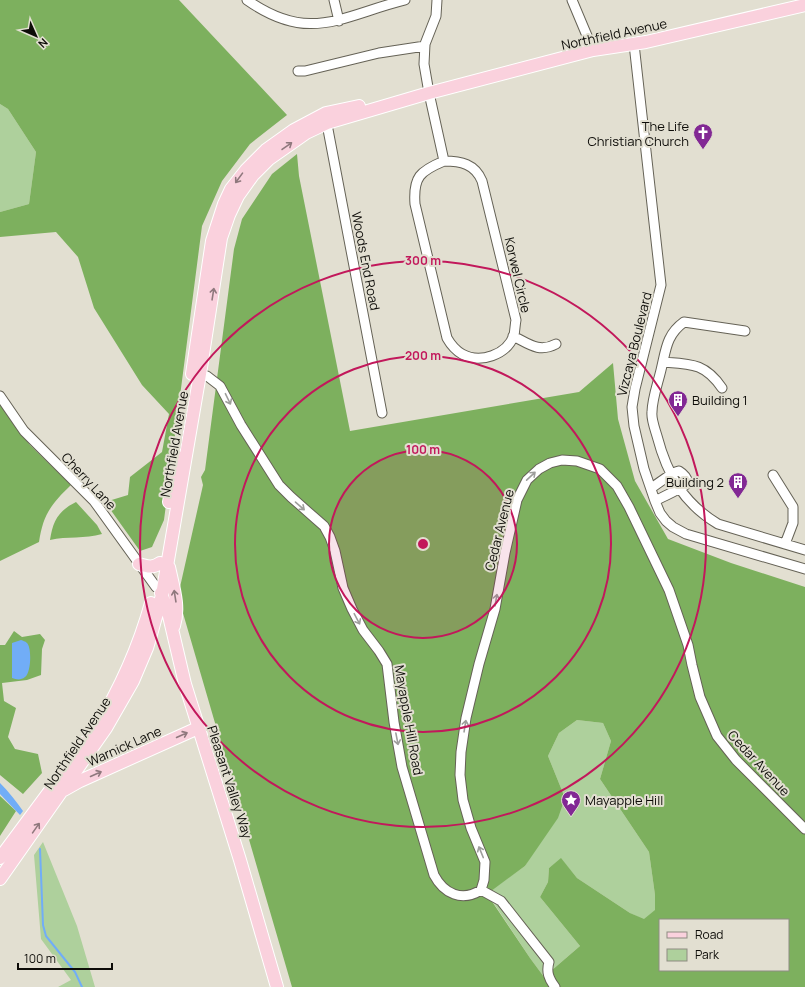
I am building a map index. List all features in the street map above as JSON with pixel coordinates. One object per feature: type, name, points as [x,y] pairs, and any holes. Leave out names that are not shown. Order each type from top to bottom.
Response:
[{"type":"main road","name":"Northfield Avenue","points":[[164,562],[212,241],[221,211],[232,189],[242,174],[266,150],[294,130],[326,118],[593,50],[646,42],[805,5]]},
{"type":"main road","name":"Northfield Avenue","points":[[0,879],[4,855],[106,728],[141,663],[152,631],[200,374],[221,238],[229,214],[238,196],[253,175],[269,159],[326,118]]},
{"type":"main road","points":[[139,564],[149,567],[164,562],[175,596],[177,609],[177,617],[172,631]]},
{"type":"main road","name":"Pleasant Valley Way","points":[[159,591],[170,616],[172,631],[185,684],[240,860],[277,987]]},
{"type":"main road","name":"Warnick Lane","points":[[61,792],[80,781],[198,728]]},
{"type":"main road","name":"Northfield Avenue","points":[[4,855],[61,792],[69,773]]},
{"type":"street","points":[[247,0],[273,16],[309,25],[339,21],[405,0]]},
{"type":"street","points":[[334,0],[339,21]]},
{"type":"street","points":[[437,0],[436,16],[425,46],[424,64],[444,161]]},
{"type":"street","points":[[572,0],[593,50]]},
{"type":"street","name":"Vizcaya Boulevard","points":[[634,44],[661,285],[635,389],[632,407],[634,426],[650,488],[660,513],[666,521],[673,527],[686,534],[805,569]]},
{"type":"street","points":[[298,71],[305,71],[379,53],[425,46]]},
{"type":"street","name":"Woods End Road","points":[[326,118],[382,413]]},
{"type":"street","name":"Korwel Circle","points":[[444,161],[462,162],[472,167],[479,174],[482,181],[516,320],[513,336],[505,348],[492,356],[477,358],[463,354],[456,350],[447,338],[415,204],[414,193],[416,183],[420,175],[426,169],[444,161]]},
{"type":"street","points":[[745,331],[684,322],[675,328],[668,340],[651,413],[663,458],[679,489],[705,517],[718,524],[805,550]]},
{"type":"street","points":[[513,336],[537,348],[549,348],[556,344]]},
{"type":"street","points":[[663,362],[692,364],[703,368],[715,377],[722,388]]},
{"type":"street","name":"Mayapple Hill Road","points":[[200,374],[207,376],[220,386],[240,426],[279,485],[290,497],[324,526],[330,537],[335,551],[343,588],[352,609],[363,630],[387,664],[394,722],[402,767],[434,875],[438,883],[450,893],[468,895],[484,892]]},
{"type":"street","name":"Cherry Lane","points":[[0,396],[24,431],[94,501],[159,591]]},
{"type":"street","name":"Cedar Avenue","points":[[484,892],[485,862],[471,828],[463,800],[460,775],[461,752],[466,718],[479,664],[495,609],[504,553],[517,500],[527,480],[539,469],[550,463],[562,460],[577,461],[600,469],[617,486],[629,507],[669,590],[688,645],[700,697],[717,736],[736,760],[805,829]]},
{"type":"street","points":[[650,488],[671,475]]},
{"type":"street","points":[[773,475],[792,507],[793,524],[785,544]]},
{"type":"street","points":[[655,501],[679,489]]},
{"type":"street","points":[[484,892],[501,901],[549,962],[549,979],[555,987]]},
{"type":"green space","points":[[0,0],[179,0],[287,115],[250,144],[222,181],[202,226],[164,520],[152,547],[140,551],[105,502],[128,495],[130,477],[162,452],[169,414],[142,385],[94,308],[78,257],[56,232],[0,237],[0,212],[29,204],[36,152],[8,109],[0,104]]},
{"type":"green space","points":[[0,104],[8,109],[36,152],[29,204],[0,212]]},
{"type":"green space","points":[[297,154],[299,176],[350,431],[579,392],[613,363],[618,419],[635,481],[668,539],[731,563],[805,587],[805,987],[292,987],[178,596],[203,485],[201,477],[205,470],[234,249],[242,219],[272,174]],"holes":[[[577,720],[603,723],[611,741],[600,779],[649,852],[655,895],[655,910],[644,919],[630,913],[577,878],[561,858],[549,868],[548,882],[540,897],[580,946],[544,977],[487,894],[525,866],[558,818],[565,798],[548,756],[559,733]]]},
{"type":"green space","points":[[0,405],[30,445],[71,485],[49,510],[43,524],[39,542],[0,561]]},
{"type":"green space","points":[[76,502],[97,525],[102,534],[50,540],[57,517],[70,505]]},
{"type":"green space","points":[[14,631],[22,637],[40,634],[45,640],[42,649],[41,675],[27,680],[2,683],[4,701],[16,708],[8,737],[15,749],[38,754],[42,773],[23,794],[0,775],[0,645],[5,645]]},
{"type":"green space","points":[[577,720],[603,723],[611,741],[600,779],[649,852],[656,910],[644,920],[630,913],[577,878],[561,859],[549,868],[548,882],[540,897],[580,946],[544,977],[487,893],[525,866],[565,798],[548,756],[559,733]]},
{"type":"green space","points":[[0,796],[16,811],[0,836]]},
{"type":"green space","points":[[43,842],[77,926],[95,987],[58,987],[71,980],[41,939],[34,855]]},
{"type":"water","points":[[21,640],[26,642],[29,646],[30,660],[27,675],[21,679],[18,679],[12,678],[12,643]]},
{"type":"water","points":[[0,783],[23,811],[20,815],[0,794]]},
{"type":"waterway","points":[[40,849],[43,925],[46,936],[75,972],[82,987]]},
{"type":"place","name":"The Life Christian Church","points":[[703,150]]},
{"type":"place","name":"Building 1","points":[[678,417]]},
{"type":"place","name":"Building 2","points":[[738,499]]},
{"type":"place","name":"Mayapple Hill","points":[[571,817]]}]
